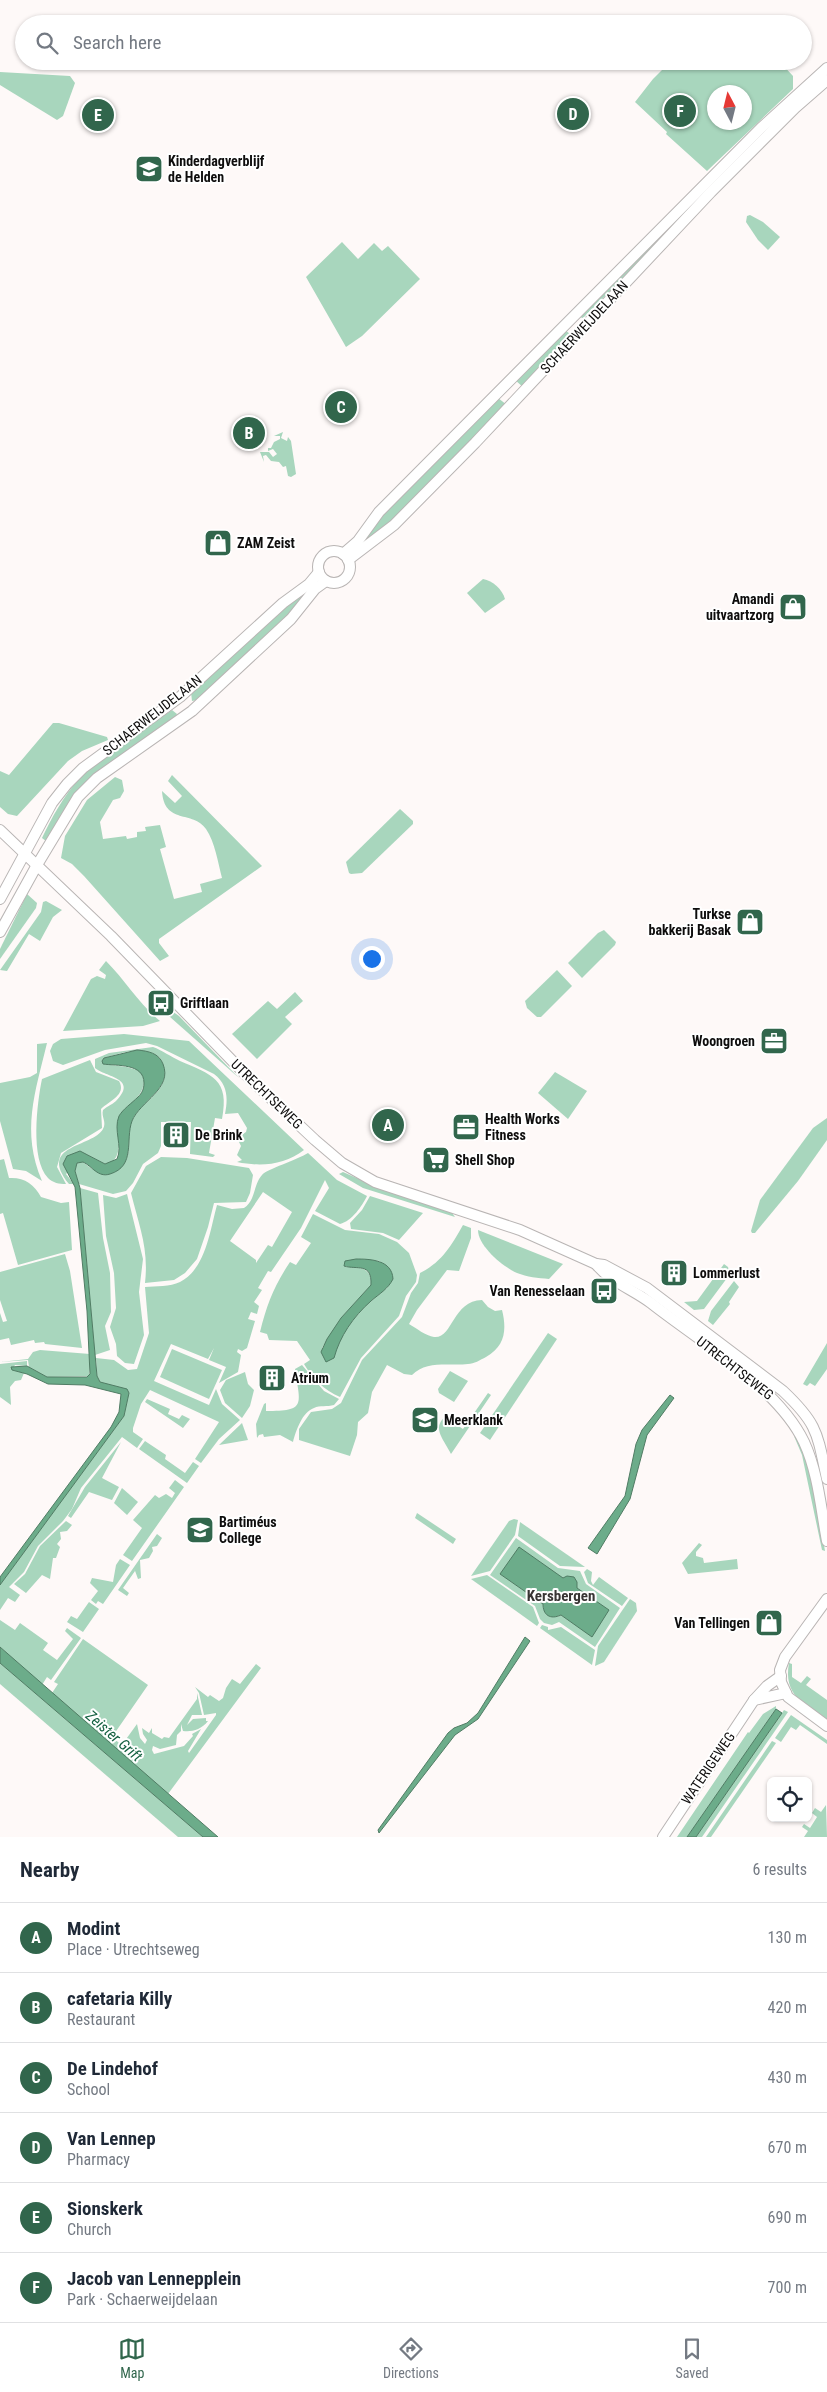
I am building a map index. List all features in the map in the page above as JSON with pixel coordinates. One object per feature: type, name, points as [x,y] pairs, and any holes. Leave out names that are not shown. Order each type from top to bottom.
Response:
[{"type":"street","name":"SCHAERWEIJDELAAN","points":[[346,557],[400,518],[475,443],[711,192],[795,108],[827,68]]},
{"type":"street","name":"SCHAERWEIJDELAAN","points":[[346,557],[379,512],[761,128],[813,86],[827,80]]},
{"type":"street","points":[[337,551],[346,557],[350,570],[344,579],[335,583],[326,581],[319,572],[319,562],[325,554],[337,551]]},
{"type":"street","name":"SCHAERWEIJDELAAN","points":[[25,853],[52,803],[83,768],[180,697],[283,603],[310,584],[319,572]]},
{"type":"street","name":"SCHAERWEIJDELAAN","points":[[37,864],[70,808],[88,786],[192,711],[291,619],[315,589],[326,581]]},
{"type":"street","name":"UTRECHTSEWEG","points":[[0,830],[111,936],[246,1075],[342,1163],[375,1182],[520,1230],[596,1264],[604,1265],[647,1288],[783,1391],[800,1407],[814,1426],[827,1479]]},
{"type":"street","points":[[0,899],[25,853]]},
{"type":"street","points":[[0,932],[37,864]]},
{"type":"street","name":"UTRECHTSEWEG","points":[[596,1264],[600,1270],[641,1296],[775,1399],[805,1443],[812,1465],[827,1541]]},
{"type":"street","points":[[827,1588],[825,1601],[781,1664],[781,1676],[786,1693],[793,1702],[827,1726]]},
{"type":"street","name":"WATERIGEWEG","points":[[663,1837],[754,1700],[767,1686],[781,1676]]},
{"type":"street","points":[[754,1700],[786,1693]]},
{"type":"shaded area","points":[[662,70],[787,70],[793,76],[793,89],[752,128],[752,85],[707,85],[707,130],[750,130],[707,171],[666,134],[667,132],[635,102]]},
{"type":"shaded area","points":[[0,72],[70,76],[75,83],[63,116],[57,120],[0,85]]},
{"type":"shaded area","points":[[699,193],[703,199],[583,318],[579,317]]},
{"type":"shaded area","points":[[750,215],[763,222],[780,237],[768,250],[758,240],[746,222],[747,216]]},
{"type":"shaded area","points":[[342,242],[358,259],[374,243],[382,251],[388,246],[420,279],[362,336],[346,347],[306,277]]},
{"type":"shaded area","points":[[564,329],[571,335],[523,387],[515,380]]},
{"type":"shaded area","points":[[498,398],[507,405],[383,529],[364,541],[380,517]]},
{"type":"shaded area","points":[[283,432],[281,438],[287,441],[288,437],[291,441],[296,474],[291,477],[288,476],[286,466],[283,467],[279,462],[271,461],[266,455],[263,456],[264,462],[260,452],[269,452],[273,457],[277,454],[273,449],[268,451],[268,448],[271,448],[274,442],[280,439],[280,436],[274,436]]},
{"type":"shaded area","points":[[483,579],[497,586],[505,599],[485,613],[467,593]]},
{"type":"shaded area","points":[[310,587],[290,614],[197,700],[192,701],[191,692],[285,606]]},
{"type":"shaded area","points":[[172,710],[177,714],[175,718],[95,778],[46,841],[42,838],[63,800],[88,770],[110,752]]},
{"type":"shaded area","points":[[53,723],[59,723],[107,737],[108,740],[82,751],[68,761],[17,816],[8,814],[0,807],[0,771],[9,775]]},
{"type":"shaded area","points":[[172,775],[262,866],[159,939],[159,943],[169,956],[160,961],[84,876],[72,864],[61,858],[65,836],[87,800],[115,777],[122,780],[124,791],[120,798],[113,800],[100,822],[103,839],[126,836],[127,839],[137,837],[137,832],[146,831],[145,827],[160,825],[166,847],[160,849],[174,899],[202,892],[200,884],[222,878],[214,846],[206,829],[194,820],[173,813],[164,802],[162,791],[175,803],[182,796],[168,781]]},
{"type":"shaded area","points":[[400,809],[413,821],[413,824],[362,873],[349,873],[346,862]]},
{"type":"shaded area","points":[[27,894],[37,903],[36,908],[0,959],[0,949]]},
{"type":"shaded area","points":[[46,901],[62,910],[53,917],[40,941],[29,934],[7,971],[0,970],[41,912],[43,902]]},
{"type":"shaded area","points":[[604,930],[616,942],[615,945],[582,978],[568,963],[598,933]]},
{"type":"shaded area","points":[[106,961],[145,1007],[160,1021],[143,1026],[63,1031],[91,979],[97,976],[105,979],[106,975],[99,970]]},
{"type":"shaded area","points":[[557,970],[572,986],[541,1017],[537,1017],[527,1008],[525,1001]]},
{"type":"shaded area","points":[[295,992],[303,1001],[285,1017],[292,1024],[257,1059],[232,1034],[268,1001],[277,1009]]},
{"type":"shaded area","points":[[162,1004],[179,1016],[239,1078],[161,1009],[160,1006]]},
{"type":"shaded area","points":[[124,1034],[189,1041],[304,1150],[289,1159],[272,1164],[237,1162],[242,1160],[237,1155],[241,1146],[237,1138],[246,1132],[247,1128],[238,1113],[225,1114],[227,1097],[219,1078],[157,1046],[146,1043],[105,1050],[63,1065],[53,1061],[50,1051],[53,1044],[61,1039]]},
{"type":"shaded area","points":[[47,1043],[35,1095],[31,1129],[32,1145],[42,1181],[26,1171],[13,1169],[0,1121],[0,1083],[30,1077],[37,1073],[37,1044]]},
{"type":"shaded area","points":[[153,1047],[201,1070],[216,1080],[221,1087],[224,1106],[222,1119],[215,1118],[209,1153],[215,1155],[213,1157],[190,1154],[191,1122],[161,1122],[161,1146],[158,1153],[143,1164],[133,1183],[126,1191],[113,1194],[79,1184],[75,1171],[77,1163],[66,1174],[74,1184],[69,1184],[61,1171],[59,1161],[63,1154],[97,1135],[103,1129],[103,1110],[116,1101],[124,1087],[118,1079],[95,1068],[95,1059],[109,1053]],"holes":[[[133,1051],[147,1051],[160,1058],[165,1074],[162,1086],[133,1119],[130,1126],[128,1153],[122,1166],[115,1172],[92,1169],[83,1162],[77,1163],[86,1154],[105,1164],[112,1162],[118,1152],[119,1116],[138,1096],[144,1084],[140,1071],[111,1065],[104,1058]]]},
{"type":"shaded area","points":[[137,1050],[149,1052],[159,1057],[165,1073],[164,1081],[160,1088],[132,1121],[127,1159],[118,1170],[106,1175],[99,1173],[83,1162],[77,1163],[75,1171],[80,1188],[97,1376],[100,1382],[127,1389],[129,1393],[124,1416],[0,1585],[0,1577],[111,1427],[119,1412],[121,1394],[85,1385],[48,1384],[27,1374],[12,1370],[11,1367],[27,1366],[47,1377],[87,1377],[90,1374],[87,1311],[75,1187],[63,1164],[67,1156],[80,1151],[105,1164],[117,1159],[119,1149],[117,1121],[125,1108],[141,1094],[144,1083],[140,1072],[135,1069],[103,1064],[102,1061],[104,1058]]},
{"type":"shaded area","points":[[90,1060],[96,1072],[119,1081],[121,1090],[116,1097],[101,1109],[102,1128],[61,1153],[57,1167],[66,1184],[56,1183],[48,1178],[42,1169],[37,1145],[38,1102],[42,1079]]},
{"type":"shaded area","points":[[555,1072],[587,1091],[568,1119],[538,1093]]},
{"type":"shaded area","points":[[827,1118],[827,1140],[798,1181],[755,1233],[752,1233],[760,1200],[813,1128]]},
{"type":"shaded area","points":[[308,1153],[337,1180],[367,1196],[362,1204],[356,1213],[340,1224],[315,1211],[329,1188],[325,1180],[301,1228],[271,1272],[268,1271],[258,1288],[262,1290],[254,1302],[259,1306],[257,1314],[251,1312],[248,1319],[255,1321],[247,1348],[242,1351],[238,1349],[237,1352],[241,1355],[238,1372],[219,1383],[226,1367],[209,1360],[214,1348],[208,1359],[171,1344],[154,1381],[209,1405],[216,1389],[222,1404],[240,1420],[219,1439],[201,1463],[195,1459],[219,1422],[150,1390],[141,1404],[133,1428],[133,1432],[143,1439],[137,1448],[122,1437],[81,1488],[72,1509],[63,1521],[38,1546],[24,1572],[9,1587],[20,1595],[15,1602],[8,1598],[0,1610],[0,1585],[124,1416],[129,1392],[100,1382],[97,1376],[96,1358],[114,1360],[128,1370],[137,1369],[149,1333],[145,1287],[172,1285],[189,1276],[196,1268],[206,1248],[217,1205],[232,1209],[244,1208],[251,1201],[262,1175]],"holes":[[[263,1192],[292,1212],[272,1247],[268,1245],[256,1263],[256,1260],[230,1241]]]},
{"type":"shaded area","points":[[161,1157],[187,1158],[249,1168],[253,1175],[250,1193],[246,1202],[214,1203],[197,1259],[185,1273],[174,1280],[145,1283],[146,1259],[131,1193],[146,1166]]},
{"type":"shaded area","points":[[4,1159],[9,1178],[28,1182],[41,1197],[61,1203],[69,1202],[72,1250],[18,1265],[3,1213],[0,1214],[0,1160]]},
{"type":"shaded area","points":[[343,1172],[386,1191],[452,1213],[455,1217],[363,1188],[339,1174]]},
{"type":"shaded area","points":[[80,1188],[98,1193],[103,1238],[110,1273],[111,1312],[105,1326],[110,1350],[95,1355]]},
{"type":"shaded area","points":[[127,1194],[143,1259],[139,1292],[144,1335],[134,1364],[125,1363],[117,1356],[116,1344],[110,1327],[116,1308],[114,1273],[106,1236],[103,1195],[116,1198]]},
{"type":"shaded area","points":[[370,1196],[423,1213],[399,1240],[383,1233],[351,1229],[350,1223],[362,1210]]},
{"type":"shaded area","points":[[313,1214],[345,1230],[379,1234],[397,1242],[409,1253],[417,1275],[416,1282],[406,1296],[399,1316],[361,1358],[340,1397],[319,1384],[311,1374],[304,1364],[310,1360],[297,1341],[269,1340],[267,1334],[260,1332],[275,1287],[290,1262],[296,1265],[311,1243],[301,1237]],"holes":[[[356,1259],[380,1261],[388,1287],[359,1313],[347,1328],[337,1346],[322,1348],[341,1318],[371,1285],[371,1279],[367,1271],[360,1268],[345,1267]]]},
{"type":"shaded area","points":[[463,1225],[471,1228],[471,1238],[459,1271],[447,1270],[417,1310],[409,1324],[428,1335],[440,1336],[465,1306],[482,1300],[495,1311],[502,1310],[504,1331],[501,1343],[492,1353],[472,1363],[431,1365],[418,1370],[412,1375],[404,1374],[387,1365],[372,1392],[368,1413],[358,1422],[357,1435],[350,1456],[299,1440],[299,1429],[311,1412],[332,1409],[341,1403],[362,1360],[402,1317],[411,1293],[418,1283],[420,1273],[440,1259],[450,1247]]},
{"type":"shaded area","points":[[478,1230],[563,1264],[549,1279],[517,1273],[492,1255],[482,1243]]},
{"type":"shaded area","points":[[65,1254],[70,1271],[82,1348],[45,1344],[44,1342],[35,1343],[34,1340],[11,1345],[9,1338],[0,1340],[0,1313],[3,1322],[7,1321],[0,1300],[0,1272]]},
{"type":"shaded area","points":[[356,1259],[374,1260],[385,1264],[392,1273],[393,1279],[386,1289],[364,1307],[353,1320],[340,1342],[334,1358],[326,1362],[321,1352],[327,1339],[341,1318],[371,1285],[371,1278],[366,1270],[344,1266],[345,1261]]},
{"type":"shaded area","points":[[724,1264],[728,1267],[730,1274],[704,1309],[694,1310],[684,1302],[697,1301]]},
{"type":"shaded area","points":[[734,1281],[739,1287],[729,1302],[730,1304],[713,1325],[708,1321],[711,1311]]},
{"type":"shaded area","points":[[548,1333],[557,1339],[490,1440],[480,1433]]},
{"type":"shaded area","points":[[827,1343],[827,1369],[815,1386],[810,1383],[807,1386],[803,1384]]},
{"type":"shaded area","points":[[172,1349],[222,1370],[209,1399],[160,1377]]},
{"type":"shaded area","points":[[40,1350],[90,1354],[89,1376],[47,1377],[29,1367],[28,1360],[0,1362],[28,1359],[33,1352]]},
{"type":"shaded area","points":[[27,1361],[27,1366],[15,1365],[12,1370],[24,1373],[21,1380],[15,1381],[10,1387],[11,1405],[0,1397],[0,1364]]},
{"type":"shaded area","points":[[302,1365],[324,1391],[339,1399],[334,1405],[316,1407],[306,1413],[300,1422],[293,1442],[280,1435],[264,1437],[263,1434],[257,1438],[256,1424],[264,1404],[266,1403],[266,1411],[279,1411],[289,1410],[298,1404],[299,1398],[295,1369]]},
{"type":"shaded area","points":[[450,1371],[468,1381],[454,1402],[439,1393],[438,1389]]},
{"type":"shaded area","points":[[245,1372],[248,1384],[254,1390],[250,1406],[242,1418],[225,1403],[220,1390],[226,1380]]},
{"type":"shaded area","points":[[488,1393],[491,1395],[451,1454],[440,1435],[439,1426],[441,1421],[445,1417],[463,1429]]},
{"type":"shaded area","points":[[670,1395],[674,1398],[647,1435],[630,1499],[597,1554],[588,1548],[625,1496],[636,1444],[642,1430]]},
{"type":"shaded area","points":[[147,1399],[170,1409],[168,1414],[179,1419],[182,1415],[190,1419],[183,1428],[145,1402]]},
{"type":"shaded area","points":[[242,1423],[248,1440],[219,1445]]},
{"type":"shaded area","points":[[794,1436],[801,1441],[814,1486],[825,1551],[822,1550],[802,1455]]},
{"type":"shaded area","points":[[145,1441],[166,1455],[165,1459],[185,1473],[193,1462],[199,1466],[187,1483],[139,1449]]},
{"type":"shaded area","points":[[121,1442],[102,1478],[119,1487],[112,1500],[89,1492],[71,1518],[68,1516],[85,1487]]},
{"type":"shaded area","points":[[175,1480],[184,1487],[132,1561],[123,1555],[142,1528],[133,1520],[155,1495],[159,1498],[166,1494],[172,1498],[175,1493],[169,1488]]},
{"type":"shaded area","points":[[122,1488],[138,1502],[127,1515],[114,1503]]},
{"type":"shaded area","points":[[417,1513],[456,1539],[453,1544],[415,1518]]},
{"type":"shaded area","points":[[518,1520],[515,1535],[490,1571],[471,1576],[509,1521]]},
{"type":"shaded area","points":[[66,1521],[72,1525],[67,1531],[60,1532],[61,1539],[57,1544],[60,1547],[56,1558],[53,1558],[50,1579],[42,1575],[26,1593],[14,1584],[25,1574],[40,1546]]},
{"type":"shaded area","points":[[520,1522],[585,1567],[560,1566],[518,1536]]},
{"type":"shaded area","points":[[157,1534],[162,1538],[157,1546],[152,1547],[153,1551],[149,1558],[140,1560],[141,1578],[138,1579],[134,1568],[135,1571],[123,1588],[129,1593],[127,1596],[118,1590]]},
{"type":"shaded area","points":[[516,1538],[558,1568],[580,1571],[586,1584],[620,1608],[595,1647],[559,1622],[552,1625],[544,1623],[540,1619],[535,1606],[490,1575]],"holes":[[[501,1574],[563,1578],[577,1584],[577,1588],[608,1610],[592,1636],[561,1615],[557,1617],[543,1608],[543,1604]]]},
{"type":"shaded area","points":[[699,1543],[702,1545],[696,1552],[696,1556],[703,1558],[704,1563],[737,1559],[738,1569],[688,1574],[682,1563]]},
{"type":"shaded area","points":[[519,1547],[563,1578],[567,1576],[574,1577],[577,1582],[577,1588],[609,1610],[592,1637],[561,1615],[548,1616],[544,1611],[543,1604],[500,1574]]},
{"type":"shaded area","points":[[120,1559],[130,1565],[103,1604],[98,1601],[96,1604],[91,1600],[98,1591],[90,1583],[92,1578],[113,1582],[116,1565]]},
{"type":"shaded area","points":[[587,1569],[592,1572],[591,1581],[593,1585],[599,1577],[628,1598],[622,1606],[588,1583],[584,1572]]},
{"type":"shaded area","points":[[487,1575],[533,1607],[539,1623],[537,1626],[471,1579]]},
{"type":"shaded area","points":[[630,1599],[636,1603],[637,1611],[604,1662],[595,1666],[598,1646]]},
{"type":"shaded area","points":[[89,1602],[99,1609],[83,1632],[67,1622],[71,1616],[77,1619]]},
{"type":"shaded area","points":[[0,1620],[15,1630],[20,1623],[48,1643],[43,1650],[57,1660],[73,1639],[65,1631],[67,1628],[81,1638],[51,1680],[47,1677],[42,1685],[0,1647]]},
{"type":"shaded area","points":[[542,1625],[548,1627],[548,1630],[561,1627],[595,1650],[592,1665],[540,1628]]},
{"type":"shaded area","points":[[525,1637],[530,1641],[478,1719],[455,1735],[379,1833],[378,1830],[448,1733],[454,1728],[467,1723],[478,1713]]},
{"type":"shaded area","points":[[83,1639],[148,1685],[112,1737],[124,1747],[126,1744],[124,1742],[137,1724],[140,1738],[145,1744],[147,1740],[142,1728],[149,1733],[152,1728],[152,1733],[162,1739],[164,1737],[169,1738],[197,1699],[197,1693],[202,1715],[192,1715],[187,1725],[193,1719],[206,1718],[206,1721],[208,1721],[196,1730],[190,1731],[183,1731],[181,1724],[181,1731],[177,1735],[176,1745],[160,1749],[153,1746],[154,1754],[184,1746],[193,1736],[192,1734],[201,1729],[188,1751],[189,1753],[216,1715],[216,1713],[204,1715],[199,1693],[195,1687],[208,1697],[210,1695],[219,1701],[223,1698],[226,1688],[232,1679],[240,1684],[256,1664],[261,1668],[168,1794],[52,1693],[58,1684],[54,1682]]},
{"type":"shaded area","points":[[0,1647],[218,1837],[203,1837],[0,1663]]},
{"type":"shaded area","points":[[0,1663],[203,1837],[178,1837],[0,1684]]},
{"type":"shaded area","points":[[789,1663],[792,1664],[792,1677],[801,1683],[807,1676],[811,1679],[806,1685],[827,1700],[827,1721],[803,1704],[792,1691],[788,1674]]},
{"type":"shaded area","points":[[776,1706],[776,1709],[687,1837],[677,1837],[748,1732],[763,1714]]},
{"type":"shaded area","points":[[776,1709],[782,1713],[696,1837],[687,1837]]},
{"type":"shaded area","points":[[784,1710],[788,1712],[702,1837],[696,1837]]},
{"type":"shaded area","points":[[791,1715],[827,1740],[827,1744],[800,1725],[796,1730],[791,1727],[781,1742],[775,1738]]},
{"type":"shaded area","points":[[772,1741],[776,1743],[711,1837],[706,1837]]},
{"type":"shaded area","points":[[826,1805],[827,1837],[804,1837],[808,1831],[802,1827],[804,1824],[810,1828],[817,1817],[812,1813],[815,1808],[821,1812]]},
{"type":"place","name":"Jacob van Lennepplein","points":[[680,111]]},
{"type":"place","name":"Van Lennep","points":[[573,114]]},
{"type":"place","name":"Sionskerk","points":[[98,115]]},
{"type":"place","name":"Kinderdagverblijf de Helden","points":[[149,169]]},
{"type":"place","name":"De Lindehof","points":[[341,407]]},
{"type":"place","name":"cafetaria Killy","points":[[249,433]]},
{"type":"place","name":"ZAM Zeist","points":[[218,543]]},
{"type":"place","name":"Amandi uitvaartzorg","points":[[793,607]]},
{"type":"place","name":"Turkse bakkerij Basak","points":[[750,922]]},
{"type":"place","name":"Griftlaan","points":[[161,1003]]},
{"type":"place","name":"Woongroen","points":[[774,1041]]},
{"type":"place","name":"Modint","points":[[388,1125]]},
{"type":"place","name":"Health Works Fitness","points":[[466,1127]]},
{"type":"place","name":"De Brink","points":[[176,1135]]},
{"type":"place","name":"Shell Shop","points":[[436,1160]]},
{"type":"place","name":"Lommerlust","points":[[674,1273]]},
{"type":"place","name":"Van Renesselaan","points":[[604,1291]]},
{"type":"place","name":"Atrium","points":[[272,1378]]},
{"type":"place","name":"Meerklank","points":[[425,1420]]},
{"type":"place","name":"Bartiméus College","points":[[200,1530]]},
{"type":"place","name":"Van Tellingen","points":[[769,1623]]},
{"type":"district","name":"Kersbergen","points":[[561,1596]]},
{"type":"water label","name":"Zeister Grift","points":[[114,1736]]}]
